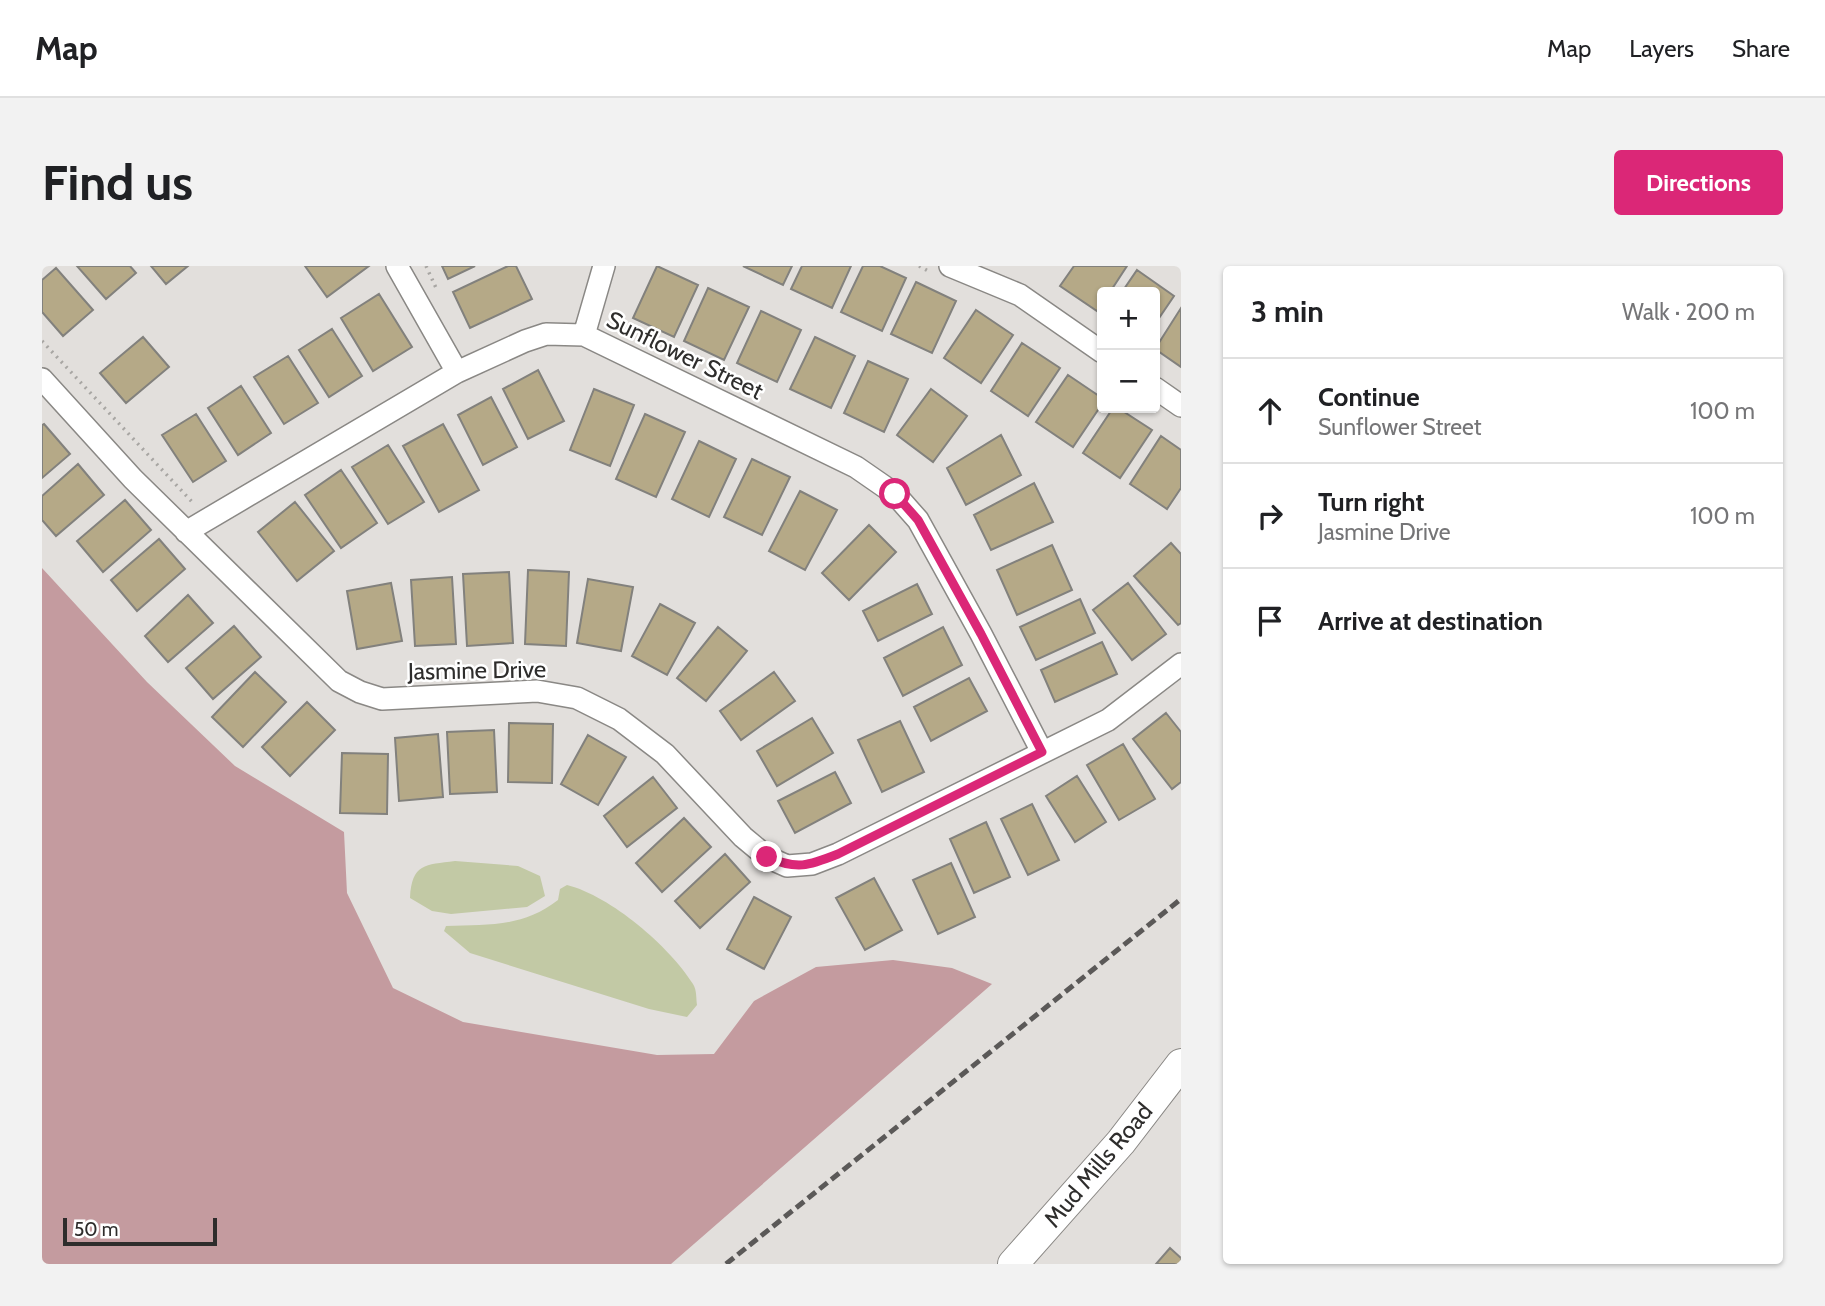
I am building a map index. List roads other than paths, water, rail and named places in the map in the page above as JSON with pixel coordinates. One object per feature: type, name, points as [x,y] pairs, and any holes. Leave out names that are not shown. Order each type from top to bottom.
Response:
[{"type":"street","points":[[397,266],[457,372]]},
{"type":"street","points":[[584,335],[604,266]]},
{"type":"street","points":[[950,266],[1020,295],[1099,350]]},
{"type":"street","name":"Sunflower Street","points":[[186,532],[457,372],[546,334],[584,335],[856,467],[895,494],[918,520],[1042,752]]},
{"type":"street","name":"Jasmine Drive","points":[[42,380],[132,480],[339,681],[382,699],[537,691],[577,698],[620,719],[665,754],[743,837],[767,857],[787,866],[812,864],[838,854],[1108,720],[1181,664]]},
{"type":"street","points":[[1160,391],[1181,406]]},
{"type":"street","name":"Mud Mills Road","points":[[1013,1264],[1121,1142],[1181,1064]]},
{"type":"railway","points":[[726,1264],[1181,899]]}]
